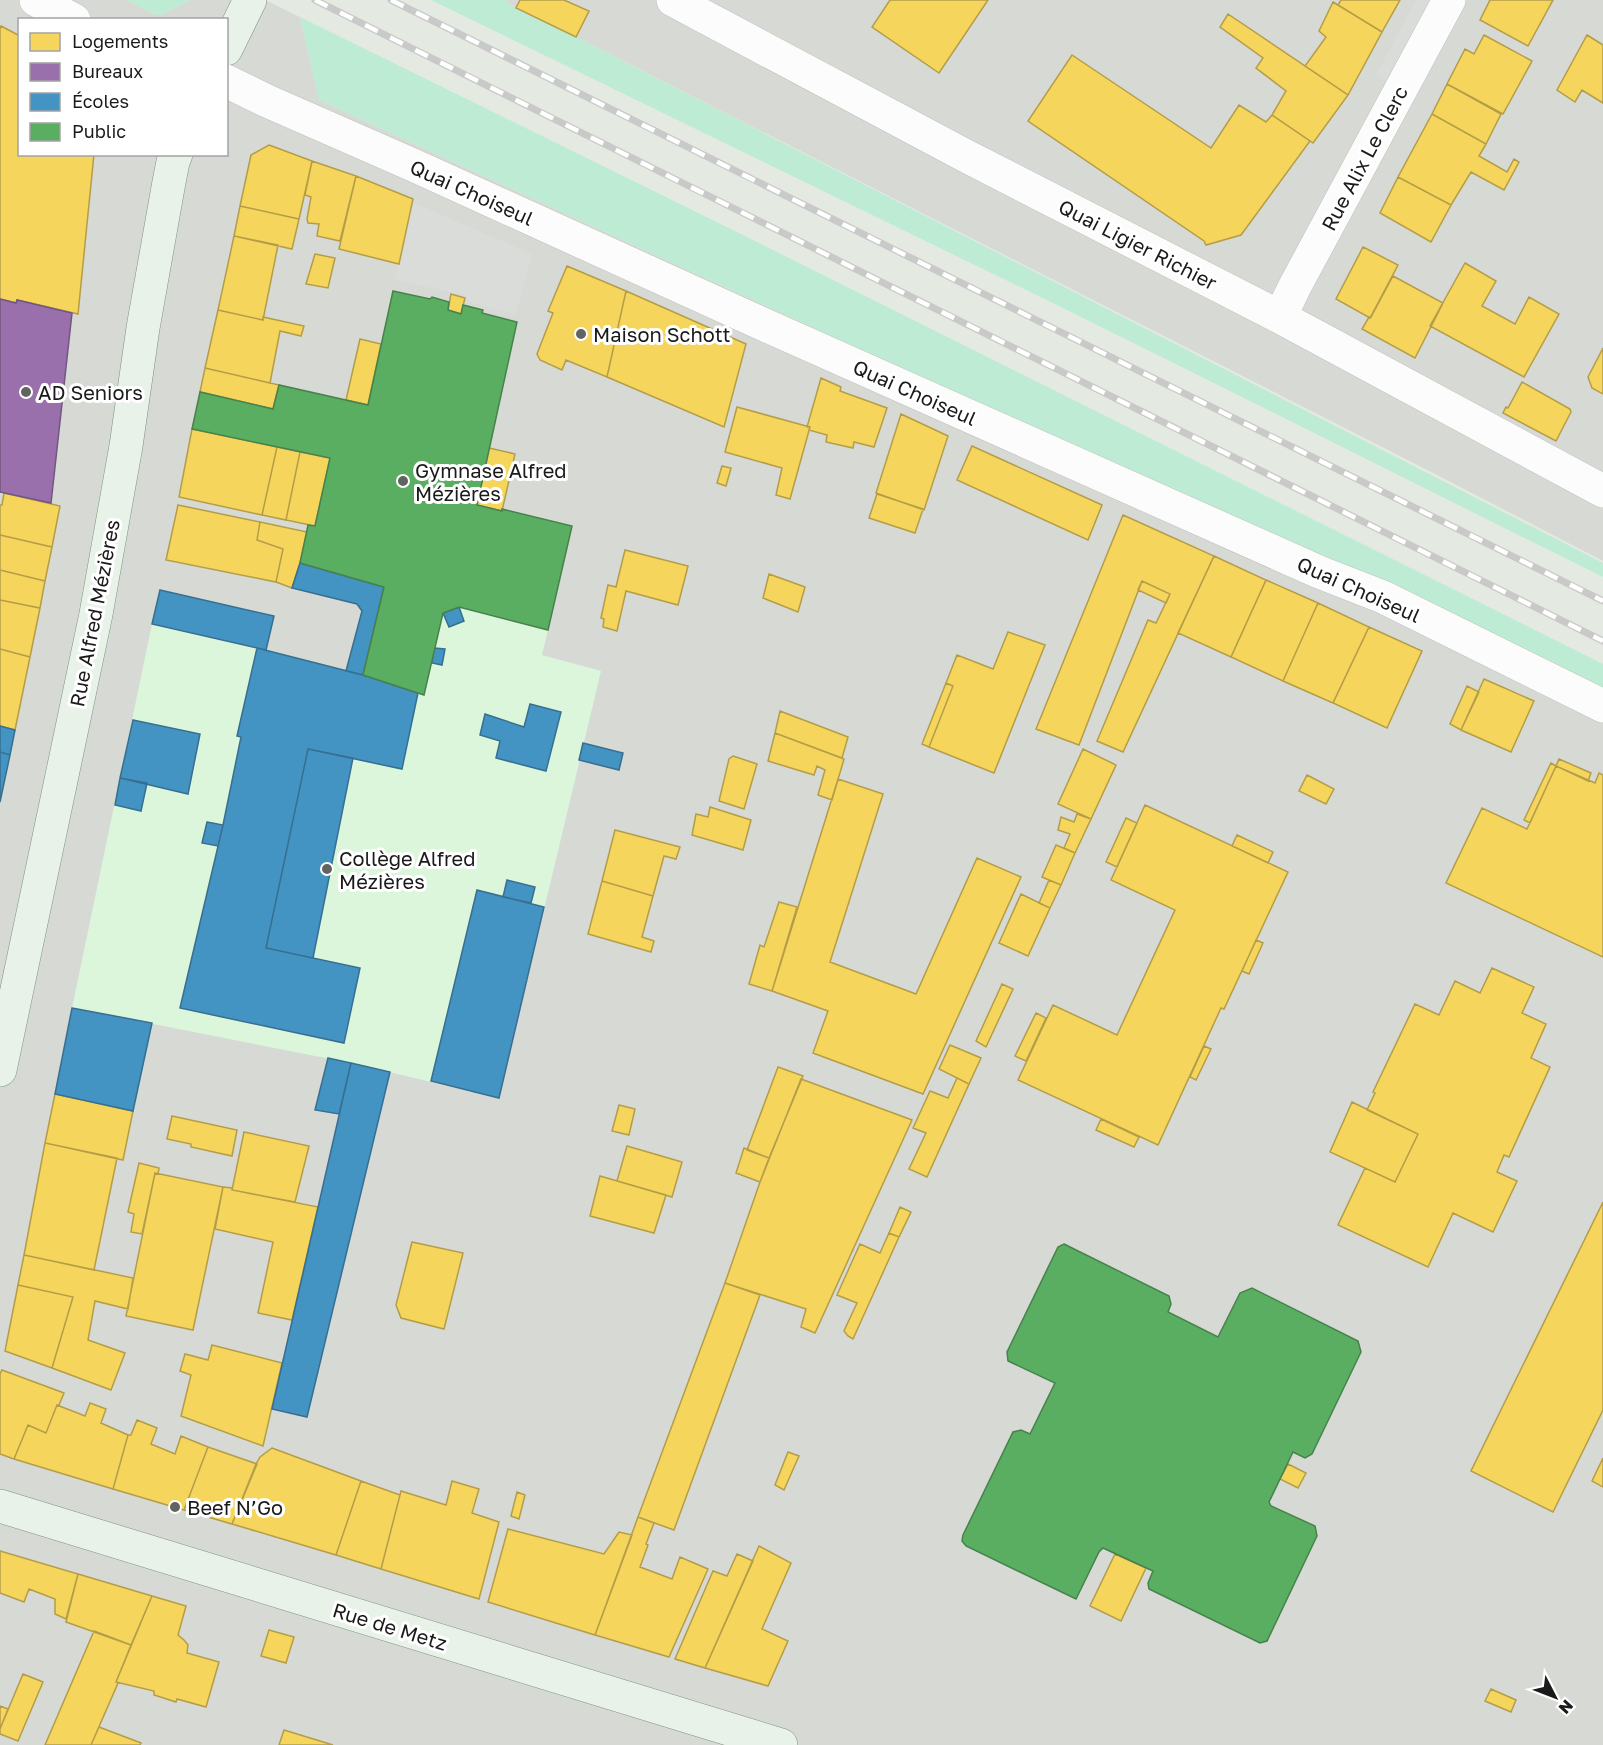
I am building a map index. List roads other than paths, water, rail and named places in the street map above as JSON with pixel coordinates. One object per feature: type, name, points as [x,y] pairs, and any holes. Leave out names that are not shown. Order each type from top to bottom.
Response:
[{"type":"main road","points":[[228,45],[250,0]]},
{"type":"main road","name":"Rue Alfred Mézières","points":[[0,1070],[96,614],[126,446],[168,164]]},
{"type":"main road","name":"Rue de Metz","points":[[0,1506],[781,1745]]},
{"type":"street","points":[[36,0],[70,18]]},
{"type":"street","name":"Quai Ligier Richier","points":[[673,0],[966,156],[1280,317],[1603,491]]},
{"type":"street","name":"Rue Alix Le Clerc","points":[[1280,317],[1449,0]]},
{"type":"street","name":"Quai Choiseul","points":[[228,82],[756,321],[1319,572],[1383,597],[1603,706]]},
{"type":"railway","points":[[315,0],[1603,641]]},
{"type":"railway","points":[[391,0],[1603,601]]},
{"type":"place","name":"Maison Schott","points":[[581,334]]},
{"type":"place","name":"AD Seniors","points":[[26,392]]},
{"type":"place","name":"Gymnase Alfred Mézières","points":[[403,481]]},
{"type":"place","name":"Collège Alfred Mézières","points":[[327,869]]},
{"type":"place","name":"Beef N’Go","points":[[175,1507]]}]
